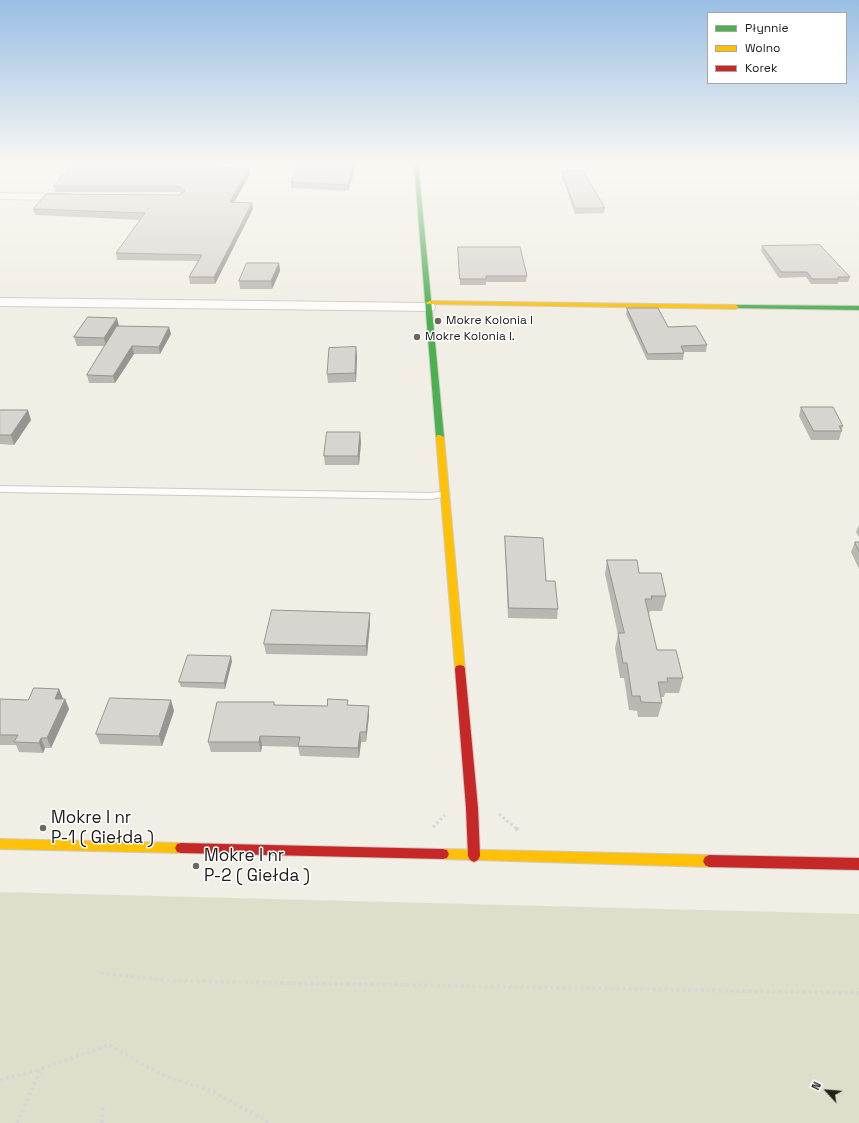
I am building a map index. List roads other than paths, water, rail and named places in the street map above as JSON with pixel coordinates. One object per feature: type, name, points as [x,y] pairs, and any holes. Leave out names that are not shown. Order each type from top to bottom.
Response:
[{"type":"street","points":[[421,215],[472,808],[474,856]]},
{"type":"street","points":[[0,302],[859,308]]},
{"type":"street","points":[[0,844],[859,864]]},
{"type":"lane","points":[[0,489],[432,496],[445,494]]},
{"type":"place","name":"Mokre Kolonia I","points":[[438,321]]},
{"type":"place","name":"Mokre Kolonia I.","points":[[417,337]]},
{"type":"place","name":"Mokre I nr P-1 ( Giełda )","points":[[43,828]]},
{"type":"place","name":"Mokre I nr P-2 ( Giełda )","points":[[196,866]]}]
